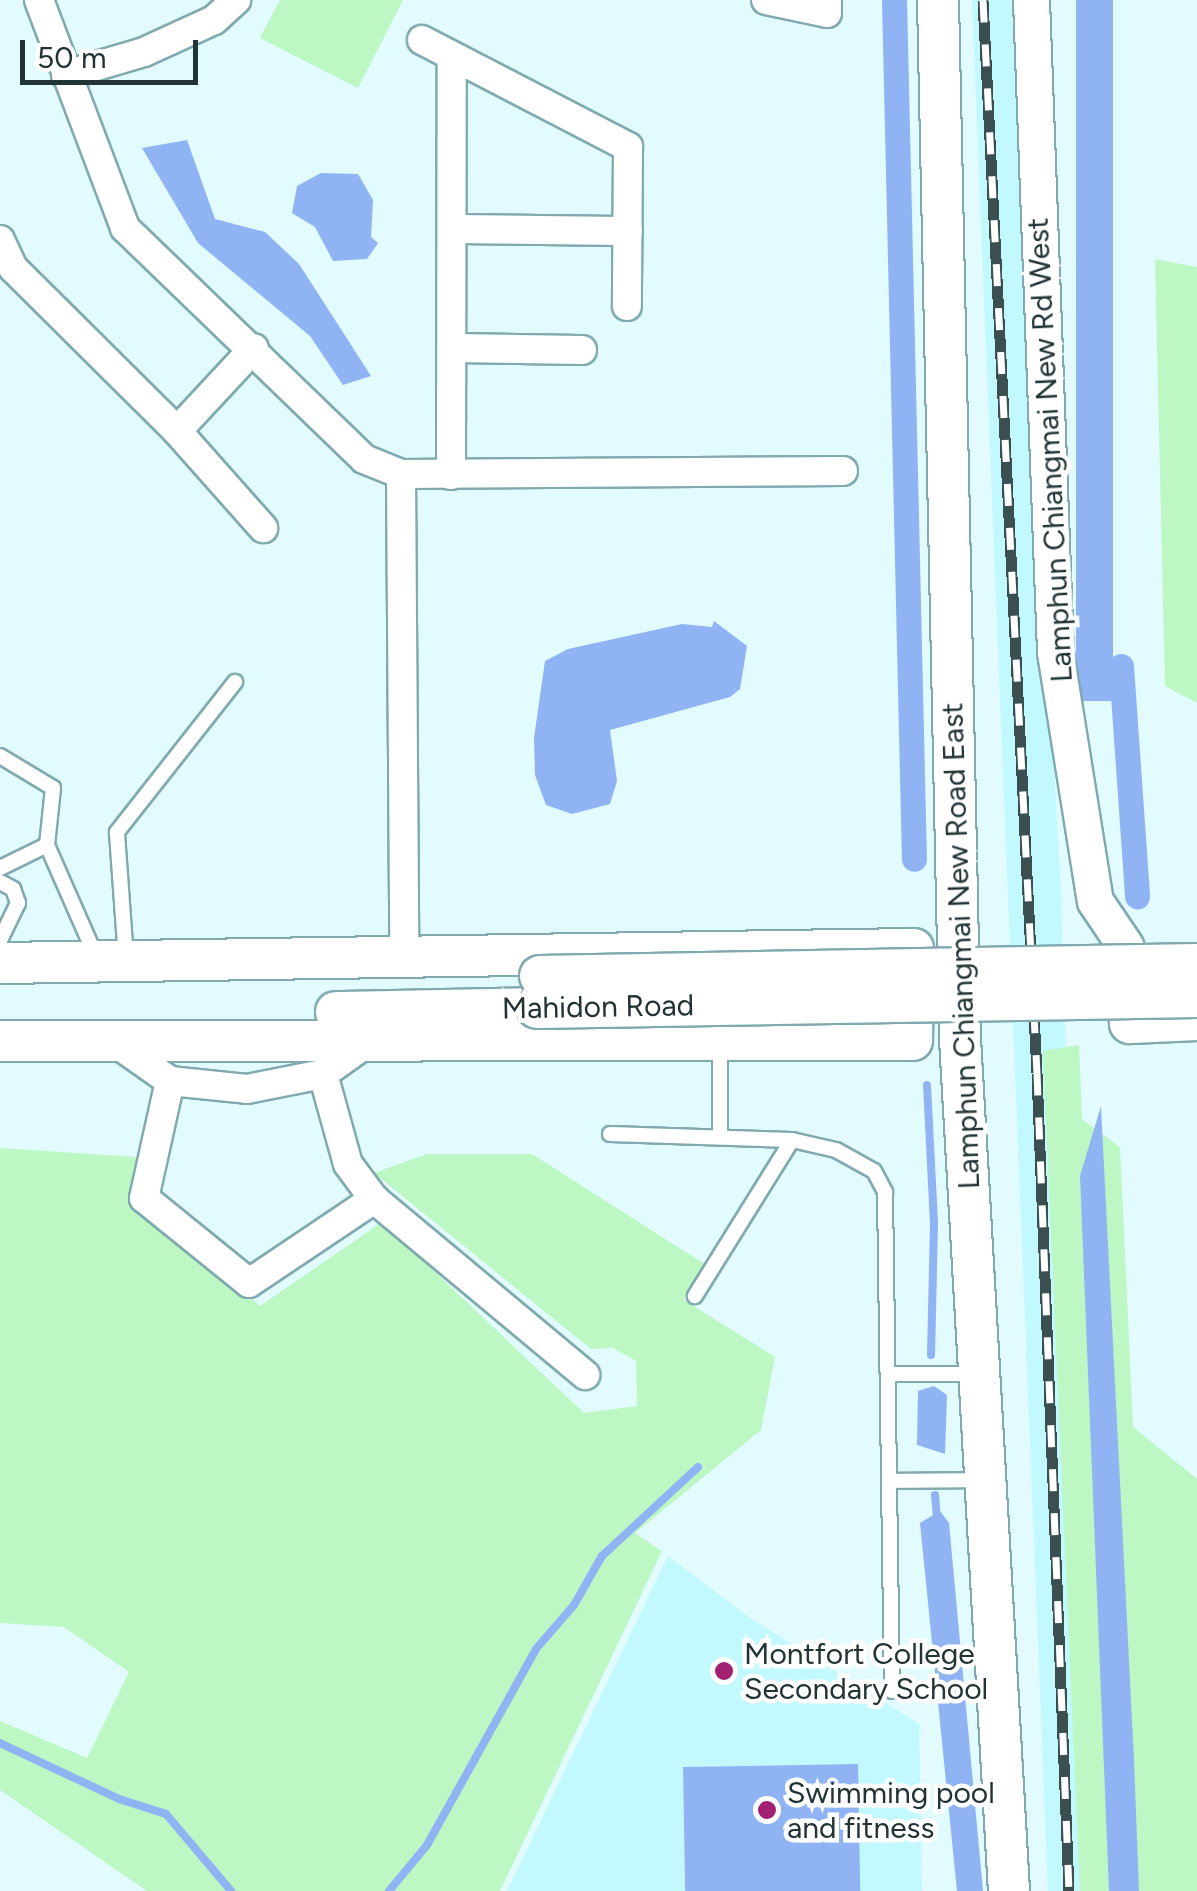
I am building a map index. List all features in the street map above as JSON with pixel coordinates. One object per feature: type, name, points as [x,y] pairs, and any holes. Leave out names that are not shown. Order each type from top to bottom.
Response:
[{"type":"main road","name":"Lamphun Chiangmai New Road East","points":[[938,0],[960,1039],[1010,1891]]},
{"type":"main road","points":[[1197,946],[1111,947],[1130,1023],[1197,1020]]},
{"type":"main road","points":[[0,964],[404,953],[958,947]]},
{"type":"main road","points":[[912,1040],[913,949]]},
{"type":"main road","name":"Mahidon Road","points":[[0,1018],[1197,964]]},
{"type":"main road","name":"Mahidon Road","points":[[0,980],[538,992],[1197,997]]},
{"type":"main road","points":[[0,1041],[960,1039]]},
{"type":"street","points":[[66,75],[144,52],[214,20],[236,0]]},
{"type":"street","points":[[766,0],[828,13],[827,0]]},
{"type":"street","name":"Lamphun Chiangmai New Rd West","points":[[1031,0],[1055,652],[1094,901],[1111,947]]},
{"type":"street","points":[[36,1],[125,228],[254,348],[364,459],[402,474],[843,472]]},
{"type":"street","points":[[422,40],[628,147],[627,306]]},
{"type":"street","points":[[451,475],[452,56]]},
{"type":"street","points":[[453,228],[628,232]]},
{"type":"street","points":[[0,240],[13,268],[66,326],[177,431],[263,528]]},
{"type":"street","points":[[177,431],[254,348]]},
{"type":"street","points":[[454,348],[582,350]]},
{"type":"street","points":[[402,474],[404,953]]},
{"type":"street","points":[[116,1043],[170,1081],[247,1089],[322,1074],[372,1039]]},
{"type":"street","points":[[322,1074],[348,1164],[374,1198],[585,1375]]},
{"type":"street","points":[[170,1081],[144,1198],[249,1283],[374,1198]]},
{"type":"lane","points":[[111,960],[118,832],[235,682]]},
{"type":"lane","points":[[0,756],[53,788],[47,845],[111,960]]},
{"type":"lane","points":[[0,868],[47,845]]},
{"type":"lane","points":[[0,882],[13,889],[18,903],[0,940]]},
{"type":"lane","points":[[720,1040],[720,1136]]},
{"type":"lane","points":[[610,1134],[792,1140],[836,1150],[874,1171],[885,1192],[892,1691]]},
{"type":"lane","points":[[695,1296],[792,1140]]},
{"type":"lane","points":[[888,1374],[979,1374]]},
{"type":"lane","points":[[890,1481],[985,1480]]},
{"type":"shaded area","points":[[972,0],[1011,0],[1061,892],[1091,1891],[1048,1891]]},
{"type":"shaded area","name":"Montfort College Secondary School","points":[[668,1556],[750,1618],[919,1724],[922,1891],[507,1891]]},
{"type":"green space","points":[[280,0],[403,0],[358,88],[260,38]]},
{"type":"green space","points":[[1155,259],[1197,267],[1197,703],[1165,686]]},
{"type":"green space","points":[[1079,1045],[1082,1119],[1120,1147],[1133,1427],[1197,1479],[1197,1891],[1080,1891],[1043,1051]]},
{"type":"green space","points":[[0,1148],[137,1157],[138,1202],[260,1306],[382,1222],[584,1413],[637,1406],[636,1361],[613,1348],[591,1349],[374,1173],[427,1154],[532,1154],[706,1265],[684,1300],[775,1357],[761,1430],[635,1533],[662,1551],[500,1891],[147,1891],[0,1790],[0,1721],[87,1758],[129,1672],[64,1627],[0,1623]]},
{"type":"water","points":[[1076,0],[1113,0],[1113,701],[1076,701]]},
{"type":"water","points":[[187,140],[215,219],[265,232],[299,264],[371,376],[343,385],[310,336],[198,243],[142,148]]},
{"type":"water","points":[[321,173],[358,174],[373,200],[371,237],[378,243],[367,259],[333,261],[315,227],[292,213],[297,186]]},
{"type":"water","points":[[714,621],[747,646],[740,689],[730,697],[610,730],[617,781],[610,804],[572,814],[546,805],[535,775],[534,738],[545,661],[568,649],[682,624],[712,627]]},
{"type":"water","points":[[1101,1106],[1139,1891],[1109,1891],[1080,1176]]},
{"type":"water","points":[[934,1386],[947,1395],[945,1454],[917,1445],[918,1391]]},
{"type":"water","points":[[940,1511],[949,1523],[983,1891],[957,1891],[920,1523]]},
{"type":"water","points":[[858,1764],[860,1891],[685,1891],[683,1767]]},
{"type":"waterway","points":[[894,0],[914,859]]},
{"type":"waterway","points":[[1121,666],[1137,896]]},
{"type":"waterway","points":[[927,1085],[934,1224],[931,1355]]},
{"type":"waterway","points":[[389,1891],[427,1845],[536,1649],[574,1605],[602,1556],[698,1467]]},
{"type":"waterway","points":[[935,1495],[937,1519]]},
{"type":"waterway","points":[[0,1743],[119,1799],[166,1814],[231,1891]]},
{"type":"railway","points":[[983,0],[1037,1073],[1069,1891]]},
{"type":"place","name":"Montfort College Secondary School","points":[[724,1671]]},
{"type":"place","name":"Swimming pool and fitness","points":[[767,1810]]}]
